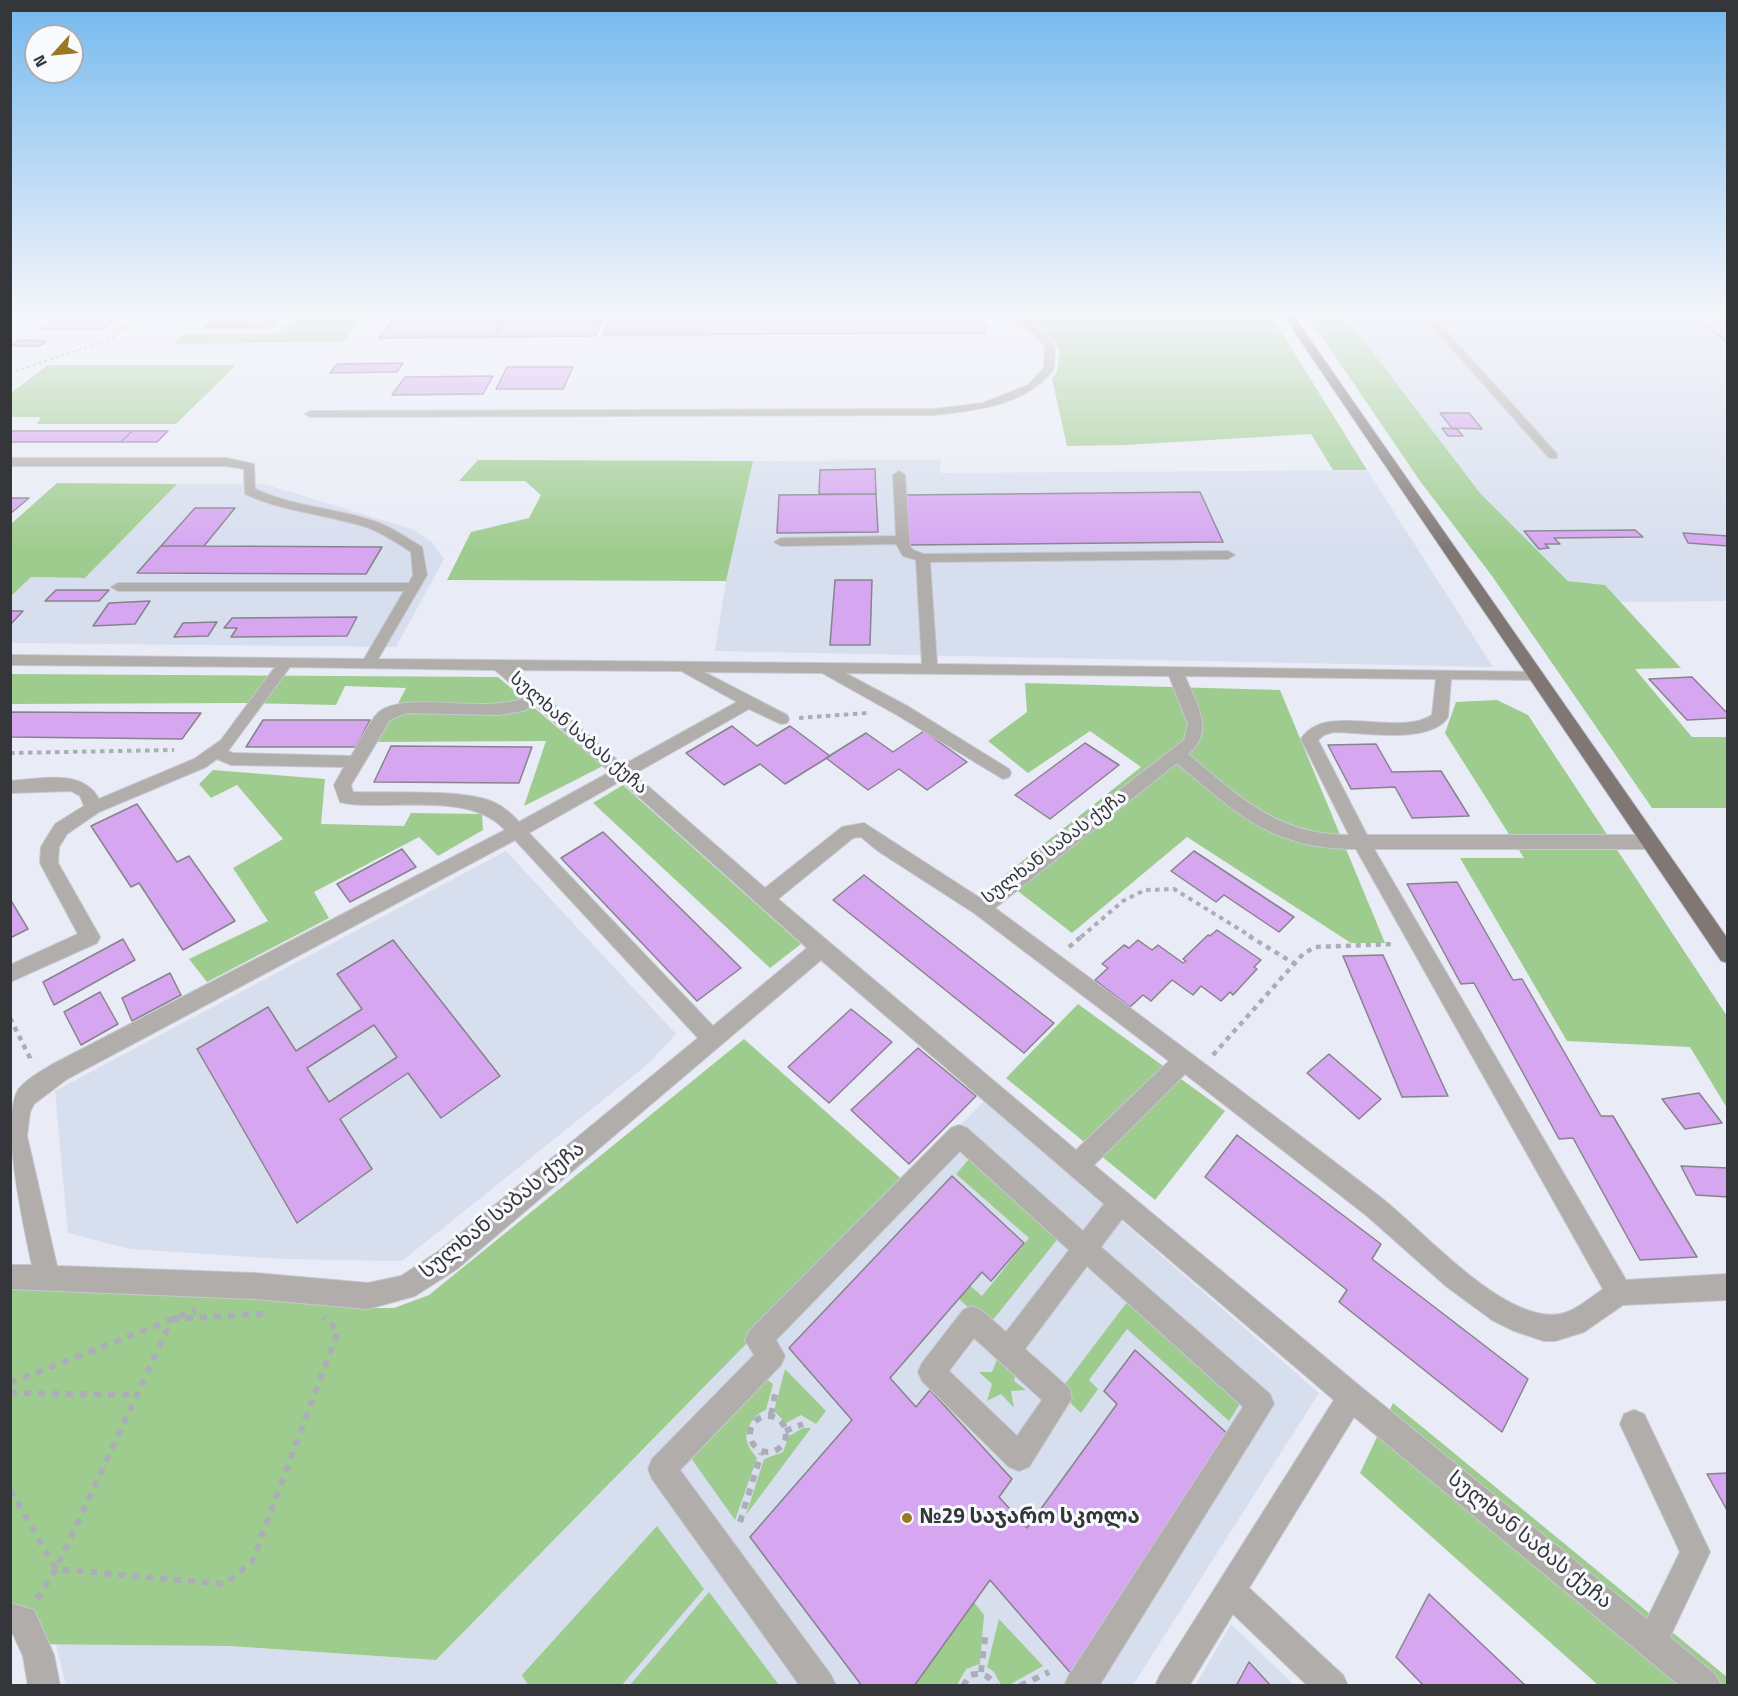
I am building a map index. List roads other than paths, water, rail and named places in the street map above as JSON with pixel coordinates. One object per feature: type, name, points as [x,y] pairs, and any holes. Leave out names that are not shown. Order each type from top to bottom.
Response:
[{"type":"main road","points":[[1338,391],[1728,955]]},
{"type":"street","points":[[310,414],[934,412],[985,406],[1022,391]]},
{"type":"street","points":[[1495,391],[1553,456]]},
{"type":"street","points":[[10,462],[226,462],[250,467],[249,491],[269,502],[370,524],[394,534],[417,550],[420,575],[368,664]]},
{"type":"street","points":[[899,475],[903,548],[908,553],[923,558],[1228,555]]},
{"type":"street","points":[[781,542],[903,540]]},
{"type":"street","points":[[923,558],[930,669]]},
{"type":"street","points":[[118,587],[413,587]]},
{"type":"street","points":[[10,660],[1536,675]]},
{"type":"street","points":[[10,974],[90,937],[49,863],[50,847],[61,830],[93,808],[200,763],[227,744],[286,663]]},
{"type":"street","name":"სულხან საბას ქუჩა","points":[[499,665],[821,948],[1120,1202],[1351,1397],[1706,1686]]},
{"type":"street","points":[[684,667],[781,719]]},
{"type":"street","points":[[824,668],[903,711],[1003,773]]},
{"type":"street","name":"სულხან საბას ქუჩა","points":[[765,899],[848,832],[864,830],[884,846],[981,908],[1191,743],[1196,724],[1175,671]]},
{"type":"street","points":[[1444,674],[1440,717],[1430,725],[1415,728],[1331,727],[1317,731],[1309,739],[1418,944],[1619,1293]]},
{"type":"street","points":[[537,698],[517,707],[499,710],[404,708],[384,716],[342,784],[346,798],[460,801],[486,806],[504,817],[711,1038]]},
{"type":"street","points":[[47,1278],[16,1136],[18,1116],[24,1096],[59,1072],[518,831],[749,702]]},
{"type":"street","points":[[215,752],[231,759],[356,762]]},
{"type":"street","points":[[1177,754],[1243,809],[1280,830],[1324,842],[1650,842]]},
{"type":"street","points":[[10,787],[78,786],[90,797],[93,808]]},
{"type":"street","points":[[981,908],[1192,1066],[1376,1209],[1504,1314],[1544,1328],[1564,1329],[1582,1321],[1596,1308],[1619,1293],[1728,1287]]},
{"type":"street","name":"სულხან საბას ქუჩა","points":[[10,1277],[255,1286],[368,1296],[406,1287],[448,1260],[821,948]]},
{"type":"street","points":[[1077,1165],[1192,1066]]},
{"type":"street","points":[[819,1686],[662,1469],[772,1356],[758,1340],[959,1136],[1260,1404],[1080,1686]]},
{"type":"street","points":[[1008,1351],[1120,1202]]},
{"type":"street","points":[[972,1319],[1008,1351],[1059,1398],[1019,1457],[931,1372],[972,1319]]},
{"type":"street","points":[[1171,1686],[1351,1397]]},
{"type":"street","points":[[1634,1424],[1695,1552],[1652,1641]]},
{"type":"street","points":[[1230,1591],[1332,1686]]},
{"type":"street","points":[[17,1619],[38,1655],[44,1686]]},
{"type":"place","name":"№29 საჯარო სკოლა","points":[[907,1518]]}]
